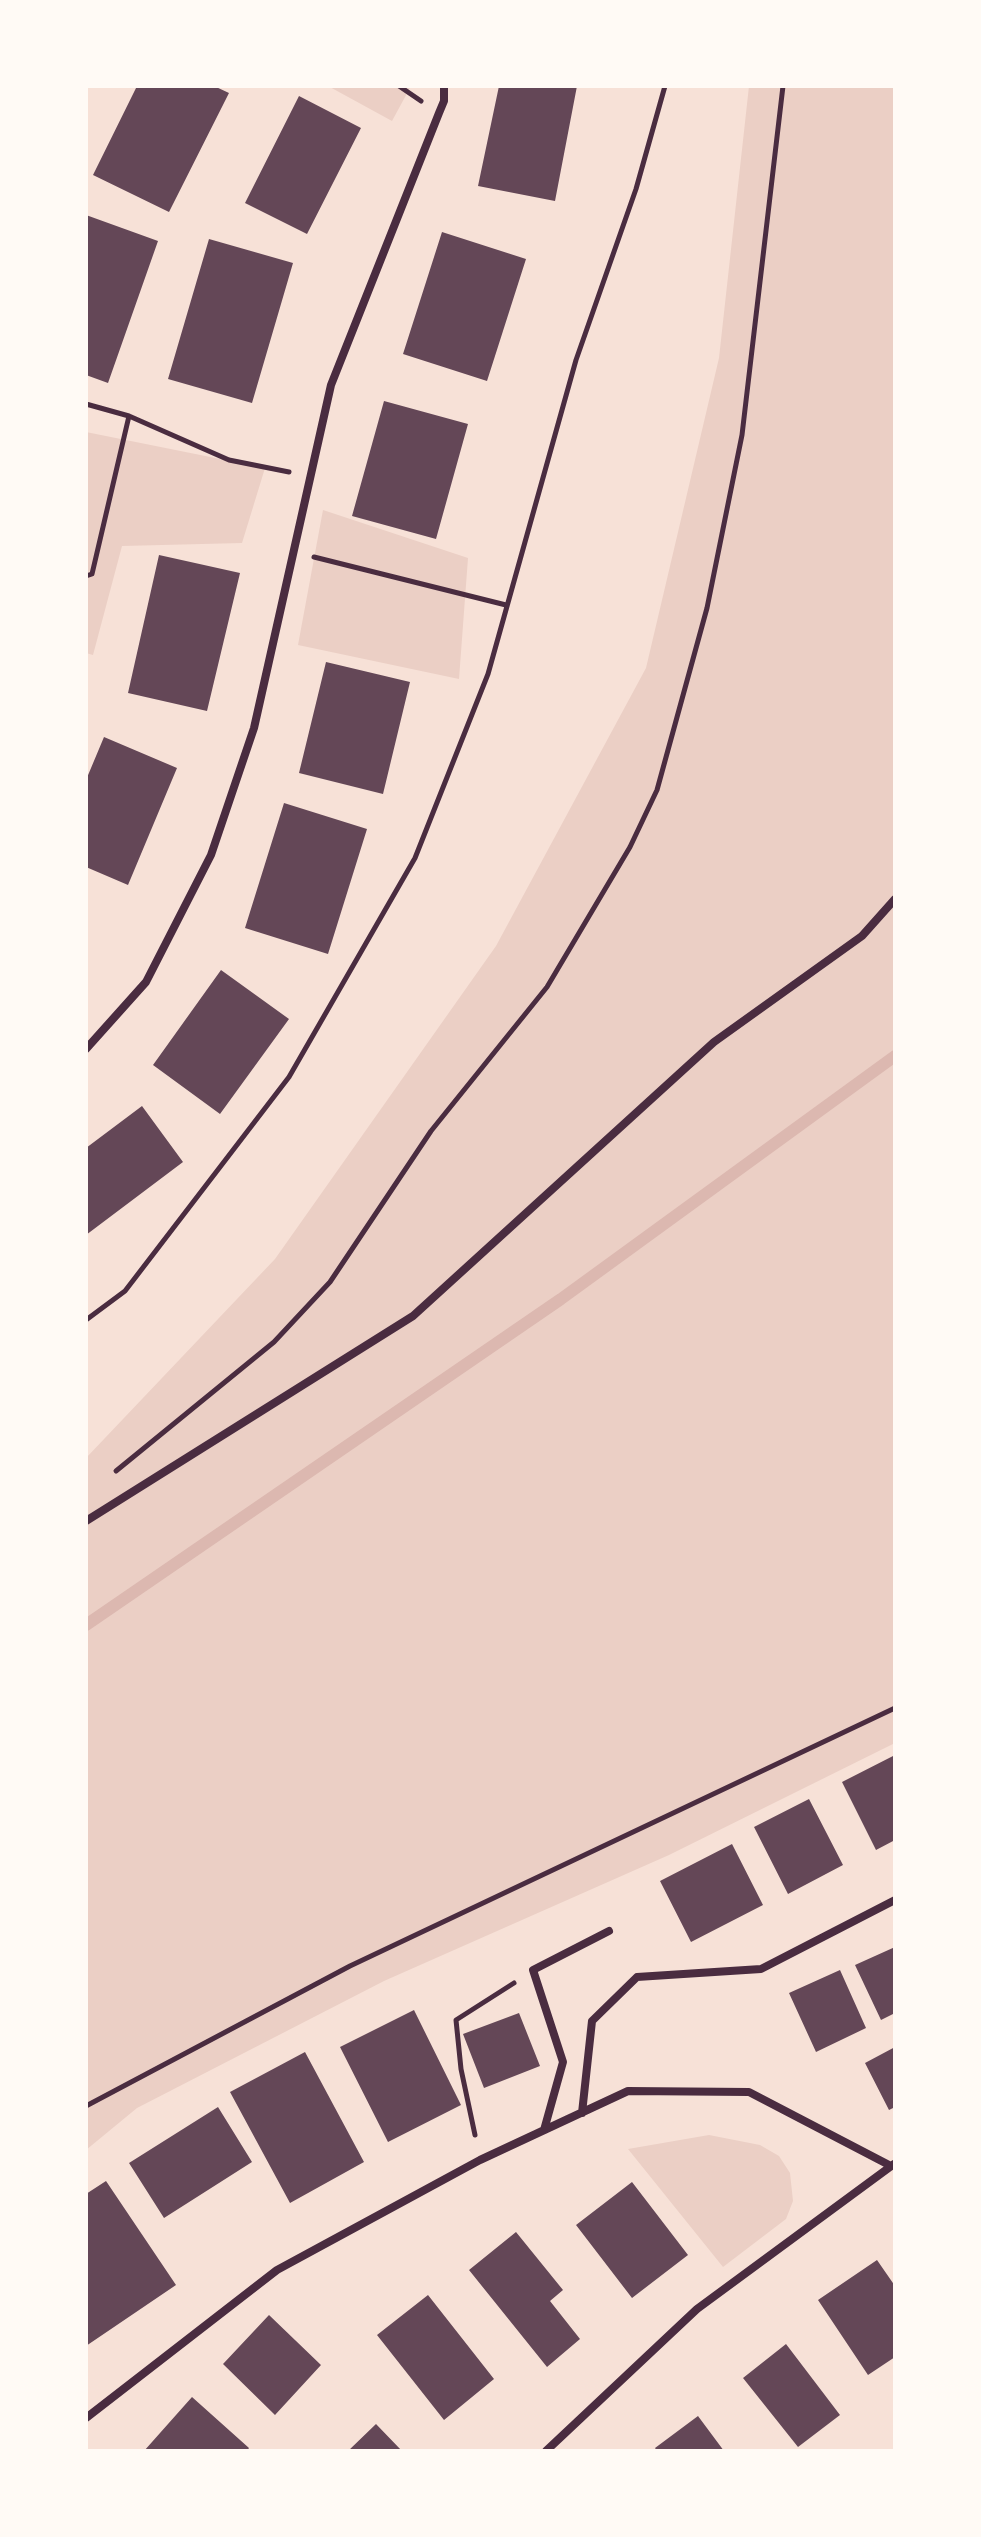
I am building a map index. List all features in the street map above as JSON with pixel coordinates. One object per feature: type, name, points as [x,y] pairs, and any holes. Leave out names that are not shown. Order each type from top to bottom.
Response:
[{"type":"street","points":[[86,1049],[146,982],[211,855],[254,728],[331,385],[444,101],[444,86]]},
{"type":"street","points":[[86,1521],[413,1316],[714,1042],[862,936],[895,899]]},
{"type":"street","points":[[582,2113],[592,2021],[637,1977],[761,1969],[895,1900]]},
{"type":"street","points":[[544,2130],[563,2062],[533,1970],[609,1931]]},
{"type":"street","points":[[86,2418],[277,2270],[480,2160],[628,2091],[749,2092],[893,2165],[697,2309],[546,2451]]},
{"type":"path","points":[[86,1320],[125,1291],[289,1077],[415,858],[488,674],[576,360],[636,189],[665,86]]},
{"type":"path","points":[[111,1475],[274,1342],[330,1282],[431,1131],[547,987],[630,847],[657,790],[707,608],[736,467],[783,86]]},
{"type":"path","points":[[86,404],[129,416],[229,460],[311,477]]},
{"type":"path","points":[[86,576],[92,574],[129,416]]},
{"type":"path","points":[[294,552],[506,605]]},
{"type":"path","points":[[86,2106],[350,1966],[895,1708]]},
{"type":"path","points":[[480,2160],[461,2069],[456,2020],[533,1970]]},
{"type":"shaded area","points":[[328,86],[411,86],[392,121]]},
{"type":"shaded area","points":[[749,86],[895,86],[895,1743],[669,1855],[384,1981],[137,2108],[86,2150],[86,1458],[275,1259],[496,946],[646,668],[719,358]]},
{"type":"shaded area","points":[[86,432],[265,468],[242,543],[122,546],[93,655],[86,653]]},
{"type":"shaded area","points":[[323,510],[468,558],[459,679],[298,645]]},
{"type":"shaded area","points":[[709,2135],[760,2145],[779,2156],[790,2173],[793,2201],[786,2219],[723,2267],[628,2149]]},
{"type":"building","points":[[137,86],[214,86],[229,93],[169,212],[93,175]]},
{"type":"building","points":[[499,86],[577,86],[555,201],[478,186]]},
{"type":"building","points":[[299,96],[361,128],[307,234],[245,203]]},
{"type":"building","points":[[86,215],[158,241],[108,383],[86,375]]},
{"type":"building","points":[[442,232],[526,259],[487,381],[403,354]]},
{"type":"building","points":[[209,239],[293,263],[252,403],[168,379]]},
{"type":"building","points":[[384,401],[468,424],[436,539],[352,516]]},
{"type":"building","points":[[159,555],[240,573],[207,711],[128,693]]},
{"type":"building","points":[[326,662],[410,682],[383,794],[299,773]]},
{"type":"building","points":[[104,737],[177,768],[128,885],[86,867],[86,780]]},
{"type":"building","points":[[284,803],[367,829],[328,954],[245,928]]},
{"type":"building","points":[[221,970],[289,1019],[220,1114],[153,1065]]},
{"type":"building","points":[[142,1106],[183,1162],[86,1235],[86,1148]]},
{"type":"building","points":[[895,1755],[895,1840],[876,1850],[842,1782]]},
{"type":"building","points":[[809,1799],[843,1865],[788,1894],[754,1827]]},
{"type":"building","points":[[732,1844],[763,1905],[691,1942],[660,1881]]},
{"type":"building","points":[[895,1947],[895,2013],[881,2020],[855,1965]]},
{"type":"building","points":[[840,1970],[866,2028],[816,2052],[789,1993]]},
{"type":"building","points":[[414,2010],[461,2105],[388,2142],[340,2047]]},
{"type":"building","points":[[519,2013],[540,2066],[484,2088],[463,2034]]},
{"type":"building","points":[[895,2047],[895,2107],[889,2110],[865,2063]]},
{"type":"building","points":[[305,2052],[364,2162],[290,2203],[230,2092]]},
{"type":"building","points":[[218,2107],[252,2162],[164,2218],[129,2163]]},
{"type":"building","points":[[106,2181],[176,2285],[86,2346],[86,2194]]},
{"type":"building","points":[[632,2182],[688,2255],[632,2298],[576,2225]]},
{"type":"building","points":[[516,2232],[563,2290],[550,2301],[580,2339],[547,2367],[469,2270]]},
{"type":"building","points":[[877,2260],[895,2286],[895,2357],[868,2375],[818,2300]]},
{"type":"building","points":[[428,2295],[494,2379],[444,2420],[377,2335]]},
{"type":"building","points":[[269,2315],[321,2365],[275,2415],[223,2364]]},
{"type":"building","points":[[786,2344],[840,2415],[798,2447],[743,2378]]},
{"type":"building","points":[[192,2397],[249,2448],[247,2451],[144,2451]]},
{"type":"building","points":[[698,2416],[724,2451],[657,2451],[655,2448]]},
{"type":"building","points":[[376,2424],[402,2451],[348,2451]]},
{"type":"waterway","points":[[86,1625],[561,1299],[895,1056]]}]
